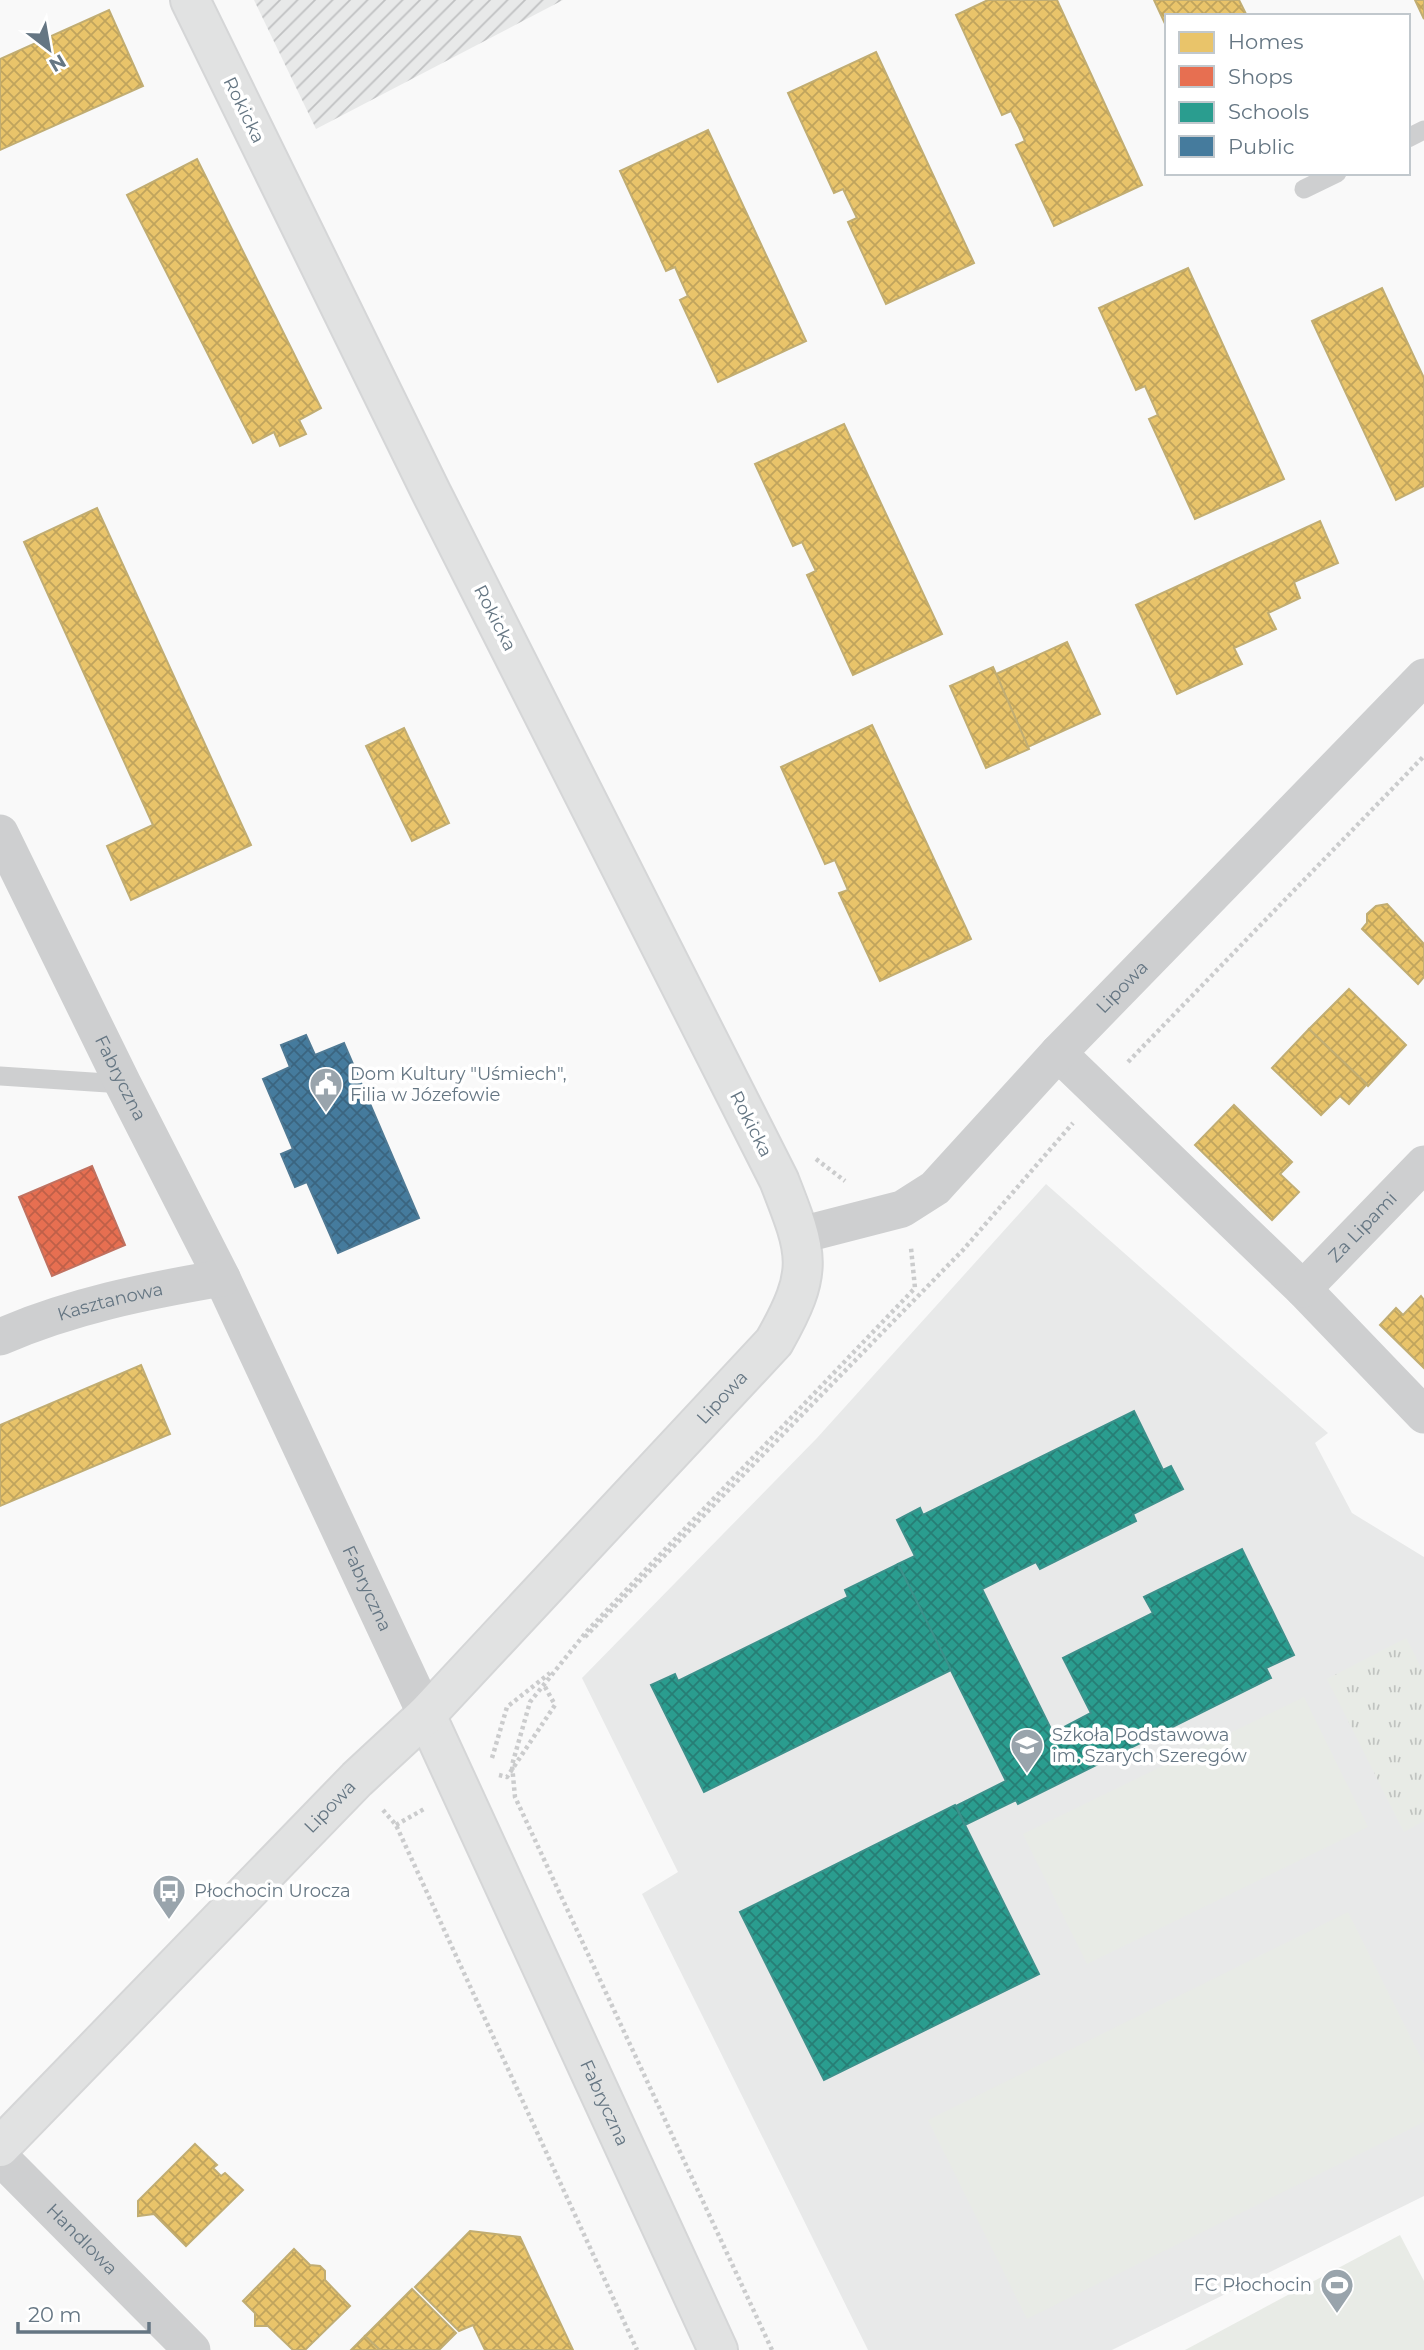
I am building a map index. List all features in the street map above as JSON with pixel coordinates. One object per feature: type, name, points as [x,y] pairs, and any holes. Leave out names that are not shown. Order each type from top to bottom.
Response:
[{"type":"main road","name":"Rokicka","points":[[190,0],[438,504],[779,1180],[801,1235]]},
{"type":"main road","name":"Lipowa","points":[[0,2147],[357,1779],[426,1714],[774,1342],[792,1311],[804,1274],[801,1235]]},
{"type":"main road","name":"Fabryczna","points":[[426,1714],[718,2350]]},
{"type":"street","name":"Lipowa","points":[[801,1235],[892,1212],[935,1188],[1058,1053],[1424,677]]},
{"type":"street","name":"Fabryczna","points":[[0,833],[222,1278],[426,1714]]},
{"type":"street","points":[[1058,1053],[1303,1289],[1424,1415]]},
{"type":"street","name":"Za Lipami","points":[[1303,1289],[1424,1164]]},
{"type":"street","name":"Kasztanowa","points":[[0,1337],[36,1321],[136,1293],[222,1278]]},
{"type":"street","name":"Handlowa","points":[[0,2157],[192,2350]]},
{"type":"lane","points":[[1304,189],[1333,175]]},
{"type":"lane","points":[[0,1076],[123,1084]]},
{"type":"path","points":[[396,1825],[488,1773],[508,1707],[542,1681],[566,1657],[963,1250],[1099,1093],[1424,756]]},
{"type":"path","points":[[772,2350],[515,1797],[512,1765],[530,1702],[566,1657],[606,1611],[915,1288],[912,1250],[892,1212]]},
{"type":"path","points":[[357,1779],[396,1825],[637,2350]]},
{"type":"shaded area","points":[[254,0],[563,0],[316,129]]},
{"type":"shaded area","name":"Szkoła Podstawowa im. Szarych Szeregów","points":[[1046,1184],[1328,1433],[1315,1443],[1352,1513],[1424,1557],[1424,2196],[1112,2350],[868,2350],[642,1894],[678,1872],[582,1678],[817,1438]]},
{"type":"green space","points":[[1406,1638],[1424,1673],[1424,1821],[1404,1832],[1327,1679]]},
{"type":"green space","points":[[1304,1697],[1368,1827],[1087,1964],[1023,1834]]},
{"type":"green space","points":[[1348,1912],[1424,2064],[1424,2122],[1027,2319],[928,2120]]},
{"type":"green space","name":"FC Płochocin","points":[[1400,2235],[1424,2281],[1424,2350],[1185,2350]]},
{"type":"building: Homes","points":[[988,0],[1057,0],[1142,185],[1054,226],[1016,145],[1025,141],[1019,127],[1011,111],[1002,115],[956,15]]},
{"type":"building: Homes","points":[[1154,0],[1239,0],[1246,14],[1165,14],[1165,24]]},
{"type":"building: Homes","points":[[1415,0],[1424,0],[1424,19]]},
{"type":"building: Homes","points":[[109,10],[143,86],[0,150],[0,59]]},
{"type":"building: Homes","points":[[876,52],[974,263],[886,304],[848,222],[857,218],[843,189],[834,193],[788,93]]},
{"type":"building: Homes","points":[[708,130],[806,341],[718,382],[680,300],[688,296],[675,267],[666,271],[620,171]]},
{"type":"building: Homes","points":[[197,159],[321,408],[299,420],[306,434],[280,446],[274,432],[253,443],[127,195]]},
{"type":"building: Homes","points":[[1188,268],[1284,479],[1195,519],[1149,419],[1158,415],[1145,386],[1136,390],[1099,308]]},
{"type":"building: Homes","points":[[1382,288],[1424,378],[1424,486],[1396,500],[1312,321]]},
{"type":"building: Homes","points":[[844,424],[942,634],[853,675],[807,575],[816,571],[802,542],[793,546],[755,464]]},
{"type":"building: Homes","points":[[97,508],[251,845],[131,900],[107,846],[153,825],[24,542]]},
{"type":"building: Homes","points":[[1320,521],[1338,563],[1294,582],[1300,598],[1268,613],[1276,629],[1234,648],[1242,664],[1177,694],[1136,605]]},
{"type":"building: Homes","points":[[1067,642],[1100,714],[1028,747],[996,674]]},
{"type":"building: Homes","points":[[993,667],[1029,749],[986,768],[950,686]]},
{"type":"building: Homes","points":[[872,725],[971,939],[880,981],[839,893],[848,890],[835,860],[825,864],[781,767]]},
{"type":"building: Homes","points":[[404,728],[449,823],[412,841],[366,746]]},
{"type":"building: Homes","points":[[1387,904],[1424,944],[1424,977],[1418,984],[1362,929],[1367,923],[1367,914],[1376,906]]},
{"type":"building: Homes","points":[[1349,989],[1406,1045],[1368,1086],[1309,1029]]},
{"type":"building: Homes","points":[[1309,1029],[1367,1084],[1349,1104],[1340,1096],[1321,1115],[1272,1068]]},
{"type":"building: Homes","points":[[1234,1105],[1292,1162],[1280,1174],[1299,1192],[1272,1220],[1195,1145]]},
{"type":"building: Homes","points":[[1421,1296],[1424,1300],[1424,1368],[1380,1325],[1396,1308],[1403,1315]]},
{"type":"building: Homes","points":[[141,1365],[170,1434],[0,1506],[0,1425]]},
{"type":"building: Homes","points":[[195,2144],[217,2165],[213,2168],[221,2176],[225,2173],[243,2190],[186,2246],[154,2214],[138,2216],[138,2201]]},
{"type":"building: Homes","points":[[470,2231],[520,2237],[573,2350],[485,2350],[473,2325],[459,2331],[415,2287]]},
{"type":"building: Homes","points":[[294,2249],[310,2265],[320,2266],[325,2271],[325,2280],[350,2306],[305,2350],[293,2350],[268,2326],[255,2326],[255,2313],[243,2301]]},
{"type":"building: Homes","points":[[412,2289],[456,2333],[439,2350],[380,2350],[365,2336]]},
{"type":"building: Homes","points":[[365,2336],[380,2350],[351,2350]]},
{"type":"building: Shops","points":[[92,1166],[125,1245],[52,1276],[19,1197]]},
{"type":"building: Schools","points":[[1134,1411],[1163,1470],[1171,1466],[1183,1489],[1133,1514],[1136,1521],[1040,1569],[1036,1562],[982,1589],[1053,1733],[1091,1713],[1063,1658],[1153,1613],[1144,1597],[1242,1549],[1294,1655],[1266,1668],[1271,1678],[1018,1804],[1016,1800],[965,1825],[956,1806],[1006,1781],[898,1564],[915,1556],[897,1520],[920,1508],[923,1515]]},
{"type":"building: Schools","points":[[898,1564],[951,1670],[704,1792],[651,1685],[675,1674],[678,1681],[848,1597],[845,1590]]},
{"type":"building: Schools","points":[[955,1805],[1039,1974],[824,2080],[740,1912]]},
{"type":"building: Public","name":"Dom Kultury \"Uśmiech\", Filia w Józefowie","points":[[306,1035],[315,1055],[344,1043],[419,1218],[338,1253],[307,1182],[295,1187],[281,1154],[293,1149],[263,1079],[290,1067],[281,1045]]},
{"type":"place","name":"Dom Kultury \"Uśmiech\", Filia w Józefowie","points":[[326,1114]]},
{"type":"place","name":"Szkoła Podstawowa im. Szarych Szeregów","points":[[1027,1775]]},
{"type":"place","name":"Płochocin Urocza","points":[[169,1921]]},
{"type":"place","name":"FC Płochocin","points":[[1337,2315]]}]
